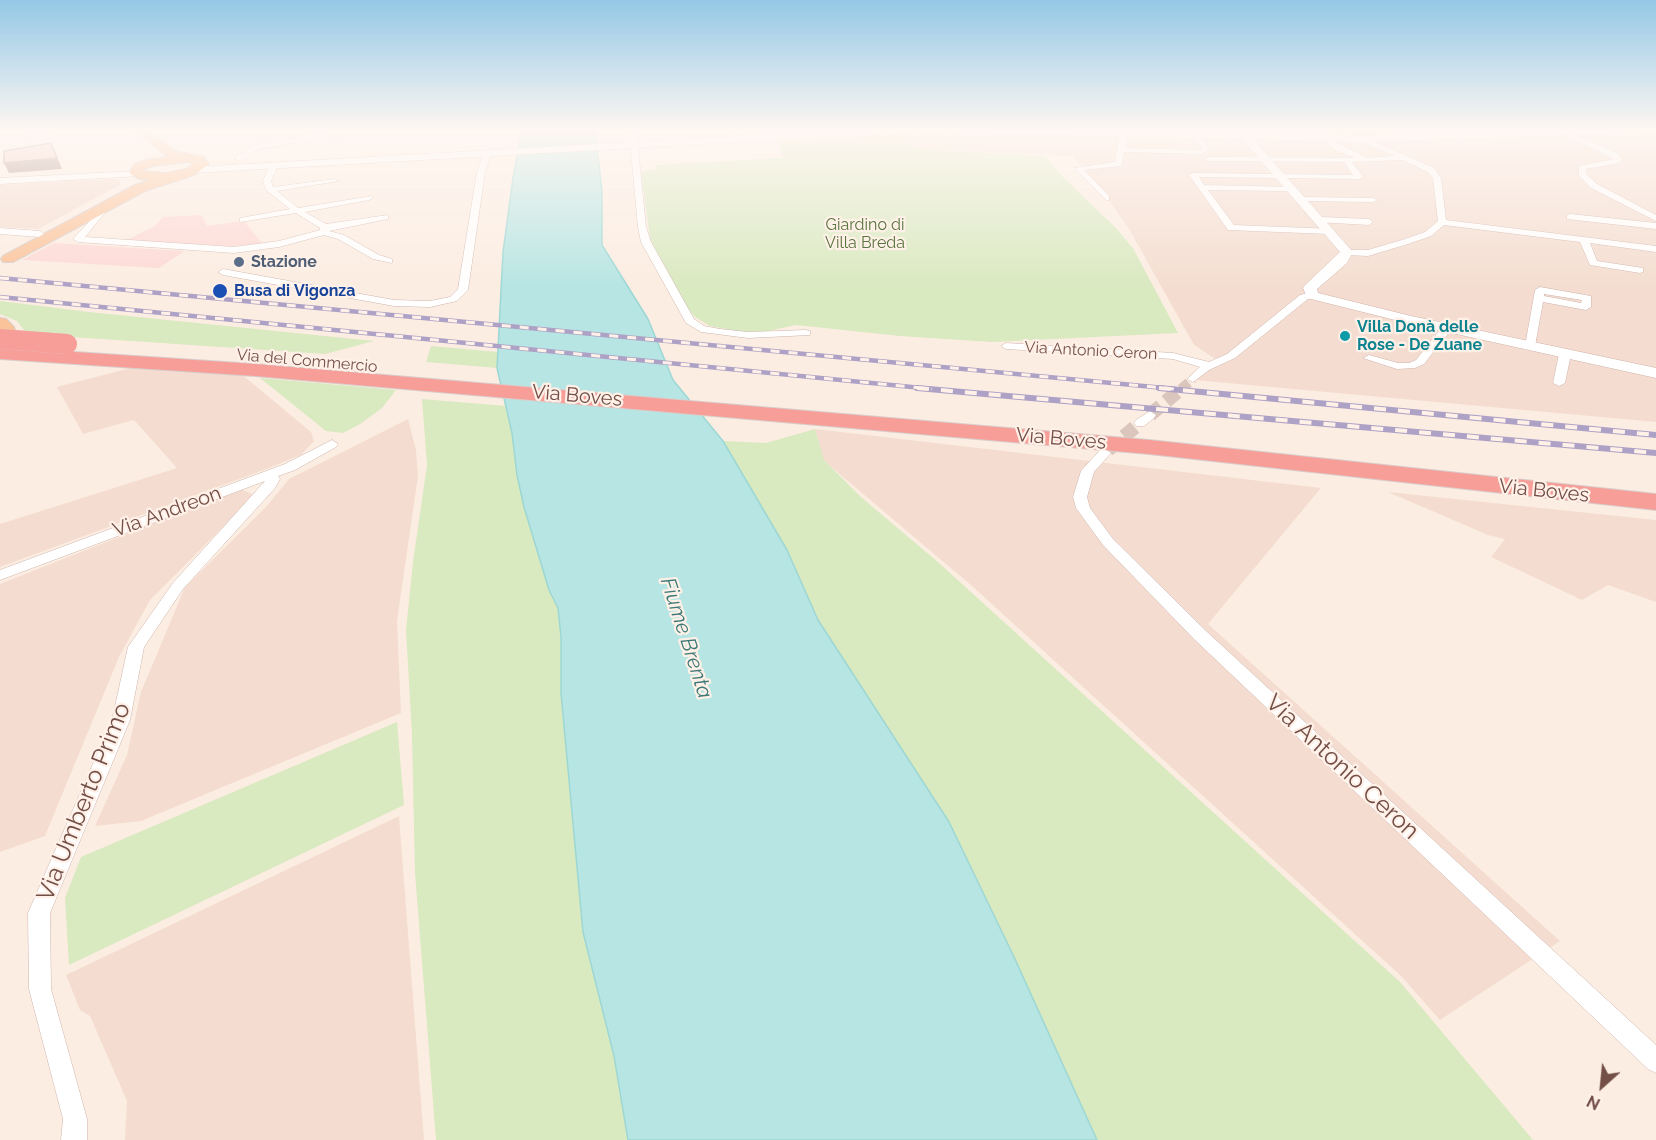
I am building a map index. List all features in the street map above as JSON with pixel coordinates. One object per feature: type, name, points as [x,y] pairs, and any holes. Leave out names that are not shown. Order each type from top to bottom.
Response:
[{"type":"highway","name":"Via del Commercio","points":[[0,339],[604,386]]},
{"type":"highway","name":"Via del Commercio","points":[[0,352],[465,387]]},
{"type":"highway","name":"Via Boves","points":[[604,386],[1656,502]]},
{"type":"highway","name":"Via Boves","points":[[465,387],[1162,435],[1656,484]]},
{"type":"main road","points":[[4,255],[131,186],[133,182]]},
{"type":"main road","points":[[4,255],[103,210],[140,188],[156,182]]},
{"type":"main road","points":[[1286,182],[1330,231],[1345,256],[1311,291],[1325,300],[1656,373]]},
{"type":"main road","name":"Via del Commercio","points":[[0,323],[8,331],[9,339],[0,352]]},
{"type":"street","points":[[267,182],[270,190],[324,230],[376,257],[389,261]]},
{"type":"street","points":[[270,190],[326,182]]},
{"type":"street","points":[[223,272],[394,303],[430,304],[453,299],[464,290],[480,182]]},
{"type":"street","points":[[637,182],[646,242],[690,321],[701,329],[748,335],[806,333]]},
{"type":"street","points":[[1091,182],[1104,197]]},
{"type":"street","points":[[1198,182],[1231,228],[1330,231]]},
{"type":"street","points":[[1437,182],[1442,222]]},
{"type":"street","points":[[1590,182],[1656,218]]},
{"type":"street","points":[[1202,187],[1292,189]]},
{"type":"street","points":[[243,220],[369,198]]},
{"type":"street","points":[[1301,199],[1373,200]]},
{"type":"street","points":[[103,210],[78,239],[234,249],[279,244],[324,230],[385,218]]},
{"type":"street","points":[[1570,217],[1656,226]]},
{"type":"street","points":[[1320,220],[1369,222]]},
{"type":"street","points":[[1345,256],[1368,253],[1428,234],[1442,222],[1656,249]]},
{"type":"street","points":[[0,231],[40,234]]},
{"type":"street","points":[[1584,240],[1593,263],[1640,270]]},
{"type":"street","points":[[1193,379],[1210,366],[1231,356],[1311,291]]},
{"type":"street","points":[[1530,346],[1539,298]]},
{"type":"street","points":[[1369,358],[1397,366],[1411,366],[1420,362],[1447,328]]},
{"type":"street","name":"Via Antonio Ceron","points":[[1006,346],[1173,356],[1210,366]]},
{"type":"street","points":[[1559,383],[1565,354]]},
{"type":"street","name":"Via Andreon","points":[[0,575],[268,475],[302,461],[332,444]]},
{"type":"street","name":"Via Antonio Ceron","points":[[1105,453],[1088,471],[1080,496],[1083,508],[1108,542],[1200,635],[1656,1061]]},
{"type":"street","name":"Via Umberto Primo","points":[[74,1140],[75,1119],[40,989],[39,913],[122,720],[136,646],[178,586],[270,485],[273,479],[268,475]]},
{"type":"shaded area","points":[[120,182],[120,185],[38,229],[0,227],[0,185]]},
{"type":"shaded area","points":[[1095,182],[1656,182],[1656,422],[1194,380],[1217,360],[1194,345],[1129,229]]},
{"type":"shaded area","points":[[202,215],[207,226],[244,221],[263,244],[229,246],[127,240],[155,226],[163,217]]},
{"type":"shaded area","points":[[54,243],[185,251],[159,268],[22,260]]},
{"type":"shaded area","points":[[138,366],[240,373],[311,432],[314,441],[301,455],[0,567],[0,524],[177,468],[134,420],[83,434],[57,387]]},
{"type":"shaded area","points":[[408,419],[416,450],[418,476],[397,621],[401,713],[141,821],[95,826],[127,755],[141,692],[185,587],[266,507],[289,479]]},
{"type":"shaded area","points":[[815,429],[1321,488],[1208,624],[1560,941],[1440,1020],[1401,976],[972,586],[823,460]]},
{"type":"shaded area","points":[[240,489],[255,495],[150,600],[119,657],[45,836],[0,852],[0,584]]},
{"type":"shaded area","points":[[1388,492],[1656,520],[1656,602],[1608,585],[1582,600],[1491,557],[1505,539],[1488,535]]},
{"type":"shaded area","points":[[399,816],[424,1140],[125,1140],[127,1101],[90,1016],[80,1010],[66,975]]},
{"type":"green space","name":"Giardino di Villa Breda","points":[[642,182],[1068,182],[1116,228],[1133,248],[1178,333],[992,342],[900,336],[796,325],[768,331],[742,332],[710,326],[695,317],[685,306],[650,239]]},
{"type":"green space","points":[[0,301],[374,341],[325,354],[27,334],[17,321],[0,314]]},
{"type":"green space","points":[[431,346],[498,352],[497,368],[426,362]]},
{"type":"green space","points":[[260,378],[396,390],[382,408],[343,433],[326,431]]},
{"type":"green space","points":[[422,399],[505,406],[512,433],[524,507],[549,590],[558,608],[561,637],[561,693],[583,932],[614,1056],[628,1140],[436,1140],[415,873],[412,734],[406,630],[427,465]]},
{"type":"green space","points":[[815,429],[824,460],[861,497],[939,563],[1400,982],[1533,1140],[1097,1140],[1015,959],[949,822],[818,620],[787,550],[723,441],[766,443]]},
{"type":"green space","points":[[397,722],[404,805],[69,965],[65,898],[81,857]]},
{"type":"water","name":"Fiume Brenta","points":[[512,182],[601,182],[602,245],[648,319],[673,380],[723,441],[787,550],[818,620],[949,822],[1015,959],[1097,1140],[628,1140],[614,1056],[583,932],[561,693],[561,637],[558,608],[549,590],[524,507],[512,433],[497,368],[503,252]]},
{"type":"tunnel","points":[[1181,389],[1193,379]]},
{"type":"tunnel","points":[[1150,415],[1182,388]]},
{"type":"tunnel","points":[[1108,450],[1140,423]]},
{"type":"railway","points":[[0,278],[1175,389]]},
{"type":"railway","points":[[0,297],[932,389]]},
{"type":"railway","points":[[917,388],[1656,453]]},
{"type":"railway","points":[[1159,388],[1656,435]]},
{"type":"place","name":"Stazione","points":[[239,262]]},
{"type":"place","name":"Busa di Vigonza","points":[[220,291]]},
{"type":"place","name":"Villa Donà delle Rose - De Zuane","points":[[1345,336]]}]
